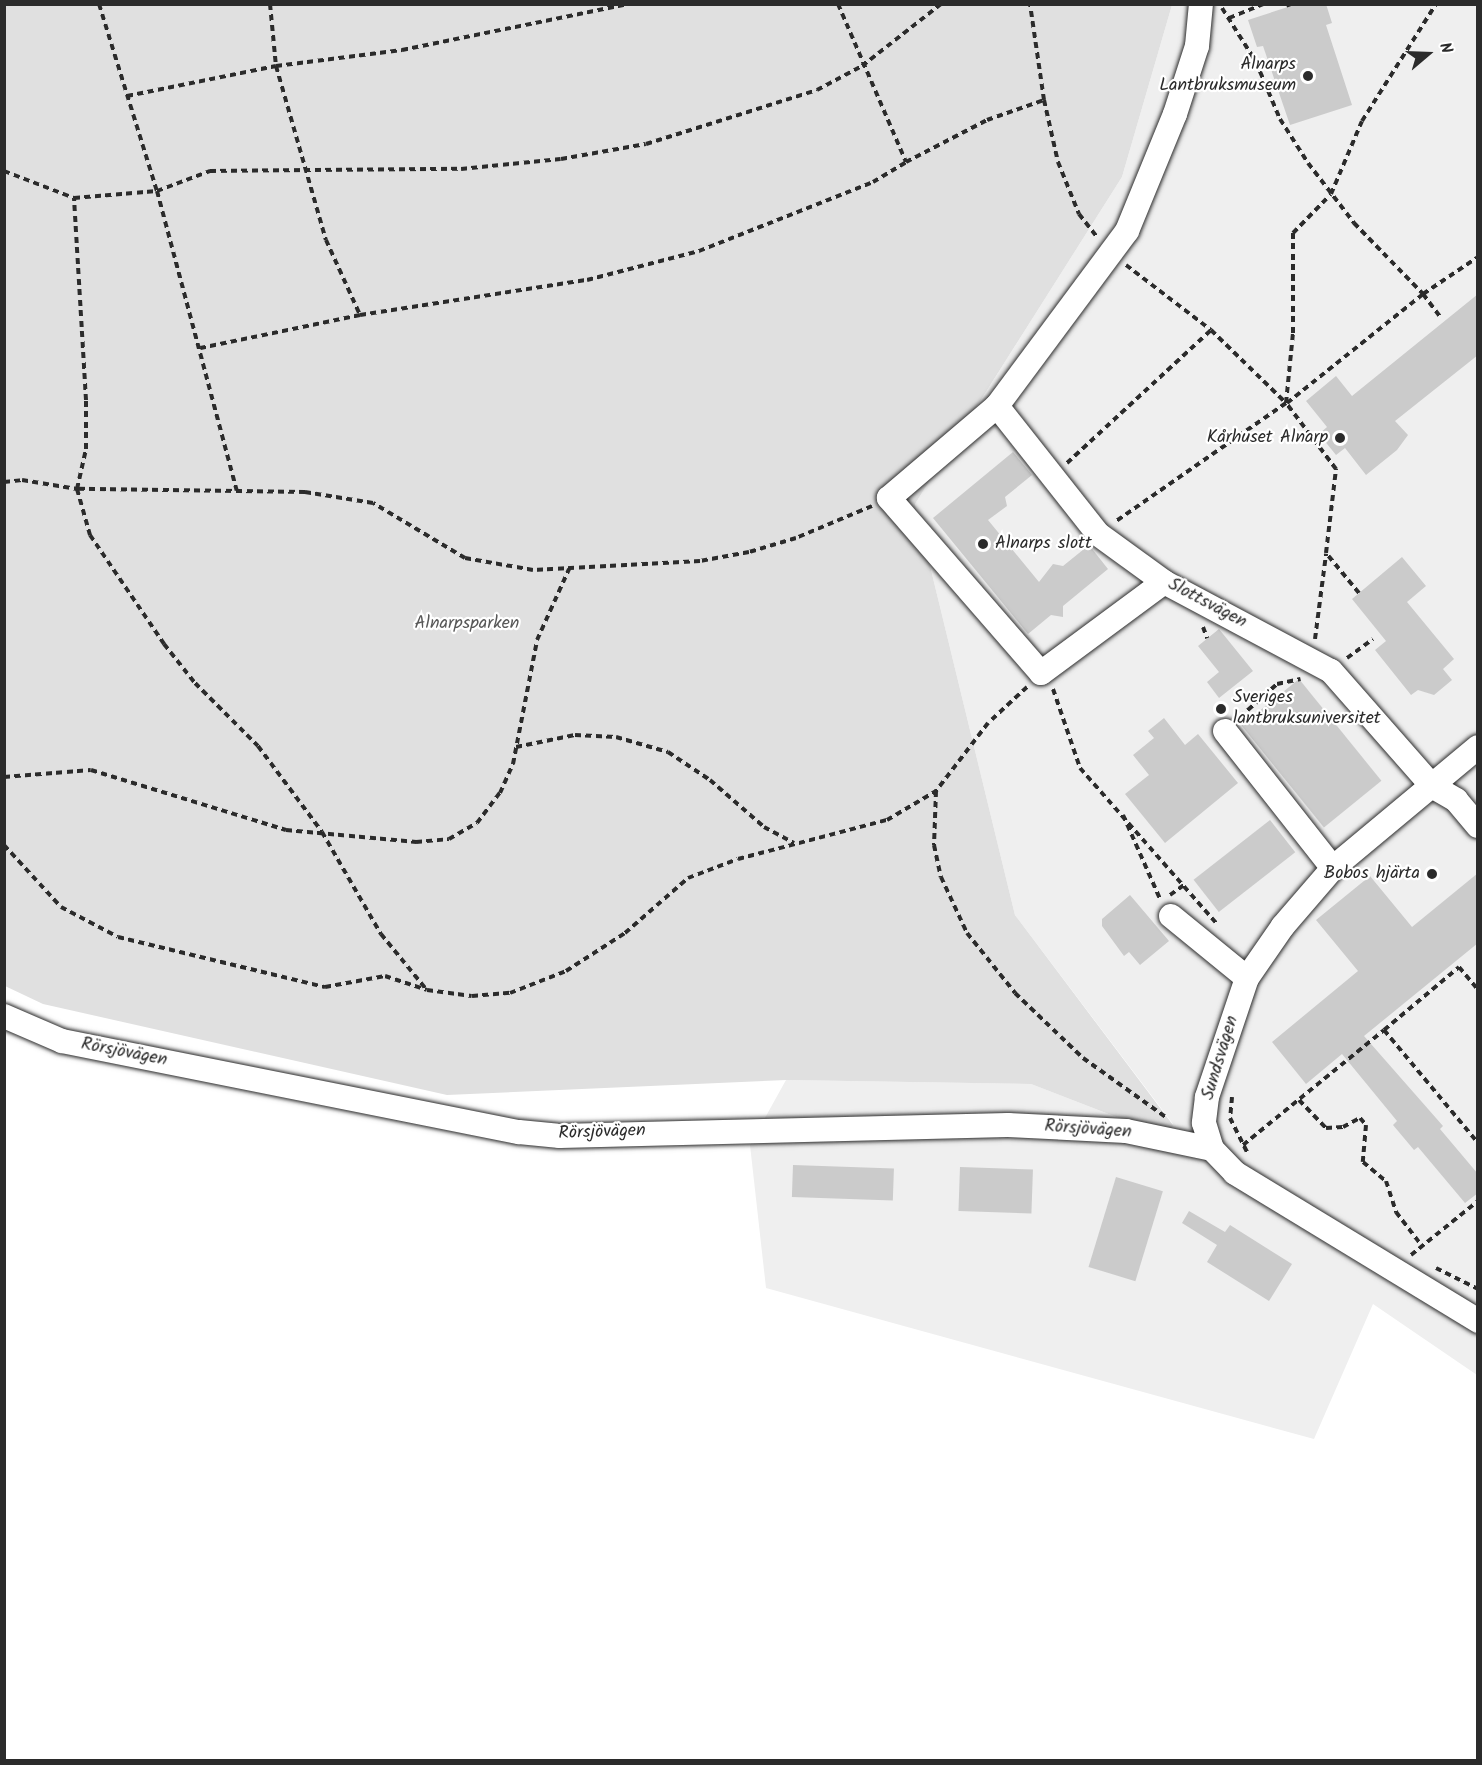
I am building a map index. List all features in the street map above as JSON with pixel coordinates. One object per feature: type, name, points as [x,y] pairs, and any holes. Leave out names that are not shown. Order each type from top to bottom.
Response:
[{"type":"street","points":[[1164,582],[1044,671],[889,498],[997,406],[1127,231],[1181,95],[1197,45],[1201,4]]},
{"type":"street","name":"Slottsvägen","points":[[997,406],[1098,534],[1164,582],[1321,666],[1432,786],[1456,800],[1478,826]]},
{"type":"street","points":[[1225,731],[1333,868]]},
{"type":"street","name":"Sundsvägen","points":[[1472,1309],[1273,1197],[1235,1173],[1212,1149],[1204,1123],[1207,1097],[1247,978],[1283,926],[1333,868],[1478,747]]},
{"type":"street","points":[[1171,916],[1247,978]]},
{"type":"street","name":"Rörsjövägen","points":[[4,1016],[62,1041],[519,1132],[560,1136],[1008,1125],[1126,1131],[1212,1149]]},
{"type":"path","points":[[99,4],[157,191],[237,491]]},
{"type":"path","points":[[270,4],[276,66],[326,240],[360,315]]},
{"type":"path","points":[[127,96],[276,66],[402,50],[629,4]]},
{"type":"path","points":[[838,4],[906,162]]},
{"type":"path","points":[[4,171],[74,198],[157,191],[210,171],[307,168],[461,169],[646,144],[772,108],[864,64],[941,4]]},
{"type":"path","points":[[200,348],[360,315],[587,280],[699,250],[873,182],[906,162],[987,120],[1044,100],[1030,4]]},
{"type":"path","points":[[1220,4],[1256,62],[1280,119],[1331,194],[1423,294],[1442,319]]},
{"type":"path","points":[[1229,18],[1264,4]]},
{"type":"path","points":[[1287,404],[1293,333],[1293,233],[1331,194],[1362,121],[1436,4]]},
{"type":"path","points":[[74,198],[86,400],[86,449],[77,489],[90,535],[164,644],[195,683],[258,746],[322,832],[381,934],[427,990]]},
{"type":"path","points":[[1098,534],[1287,404],[1423,294],[1478,257]]},
{"type":"path","points":[[1053,476],[1211,330],[1287,404],[1336,469],[1326,553],[1321,666]]},
{"type":"path","points":[[4,482],[22,480],[77,489],[305,492],[373,503],[465,558],[533,570],[700,561],[749,552],[796,538],[889,498]]},
{"type":"path","points":[[1326,553],[1359,593]]},
{"type":"path","points":[[4,777],[91,770],[286,830],[416,842],[449,839],[477,823],[500,793],[516,747],[537,640],[569,569]]},
{"type":"path","points":[[1225,731],[1277,684],[1321,666],[1373,639]]},
{"type":"path","points":[[4,845],[61,907],[118,937],[325,987],[385,976],[427,990],[472,996],[510,993],[557,974],[625,933],[688,878],[794,843],[887,820],[936,790],[988,723],[1044,671],[1080,768],[1120,809],[1219,926]]},
{"type":"path","points":[[516,747],[596,736],[616,736],[668,752],[710,780],[764,827],[794,843]]},
{"type":"path","points":[[936,790],[934,845],[941,877],[955,912],[989,963],[1038,1017],[1130,1093],[1155,1106],[1173,1125],[1204,1123]]},
{"type":"path","points":[[1120,809],[1171,916]]},
{"type":"path","points":[[1244,1145],[1459,968],[1478,990]]},
{"type":"path","points":[[1384,1030],[1478,1143]]},
{"type":"path","points":[[1232,1089],[1230,1118],[1244,1145],[1258,1161]]},
{"type":"path","points":[[1299,1100],[1326,1128],[1343,1127],[1360,1118],[1366,1125],[1363,1162],[1386,1181],[1396,1212],[1422,1246]]},
{"type":"path","points":[[1411,1255],[1478,1201]]},
{"type":"path","points":[[1400,1250],[1420,1260]]},
{"type":"path","points":[[1430,1265],[1478,1289]]},
{"type":"shaded area","name":"Sveriges lantbruksuniversitet","points":[[1172,5],[1477,5],[1477,1375],[1373,1304],[1314,1439],[766,1288],[750,1145],[786,1080],[1031,1084],[1168,1137],[1173,1124],[1015,915],[915,504],[1122,177]]},
{"type":"green space","name":"Alnarpsparken","points":[[5,5],[1172,5],[1122,177],[915,504],[1015,915],[1173,1125],[1168,1137],[1031,1084],[786,1080],[447,1095],[43,1004],[5,986]]},
{"type":"building","name":"Alnarps Lantbruksmuseum","points":[[1297,4],[1326,4],[1332,23],[1326,25],[1352,105],[1290,125],[1263,46],[1257,47],[1248,20]]},
{"type":"building","points":[[1478,294],[1478,355],[1395,421],[1408,435],[1397,450],[1366,475],[1345,448],[1336,455],[1319,434],[1327,427],[1306,401],[1336,376],[1352,396]]},
{"type":"building","name":"Alnarps slott","points":[[1013,452],[1032,475],[1005,497],[1007,506],[988,520],[1039,582],[1053,564],[1063,566],[1089,545],[1108,569],[1063,606],[1063,617],[1051,615],[1028,634],[933,518]]},
{"type":"building","points":[[1402,557],[1426,586],[1407,602],[1454,659],[1443,669],[1452,680],[1434,695],[1418,690],[1411,695],[1375,650],[1386,641],[1352,599]]},
{"type":"building","points":[[1219,629],[1253,671],[1219,698],[1207,682],[1219,672],[1198,646]]},
{"type":"building","points":[[1299,679],[1381,781],[1324,827],[1241,726]]},
{"type":"building","points":[[1164,718],[1185,745],[1198,734],[1238,783],[1165,843],[1125,794],[1149,775],[1133,755],[1154,738],[1148,731]]},
{"type":"building","points":[[1270,820],[1295,852],[1219,912],[1194,880]]},
{"type":"building","points":[[1478,873],[1478,943],[1364,1036],[1443,1126],[1440,1129],[1478,1174],[1478,1193],[1465,1203],[1418,1147],[1414,1150],[1393,1125],[1397,1121],[1342,1054],[1306,1084],[1272,1042],[1358,971],[1316,920],[1370,876],[1412,927]]},
{"type":"building","points":[[1130,895],[1169,941],[1140,965],[1129,952],[1124,956],[1102,926],[1102,919]]},
{"type":"building","points":[[793,1165],[894,1169],[893,1201],[792,1197]]},
{"type":"building","points":[[960,1167],[1033,1170],[1031,1214],[958,1211]]},
{"type":"building","points":[[1116,1177],[1163,1191],[1135,1281],[1089,1267]]},
{"type":"building","points":[[1189,1211],[1225,1232],[1230,1225],[1292,1264],[1269,1301],[1207,1262],[1217,1245],[1182,1223]]},
{"type":"place","name":"Alnarps Lantbruksmuseum","points":[[1308,76]]},
{"type":"place","name":"Kårhuset Alnarp","points":[[1340,438]]},
{"type":"place","name":"Alnarps slott","points":[[983,544]]},
{"type":"place","name":"Sveriges lantbruksuniversitet","points":[[1221,709]]},
{"type":"place","name":"Bobos hjärta","points":[[1432,874]]}]
